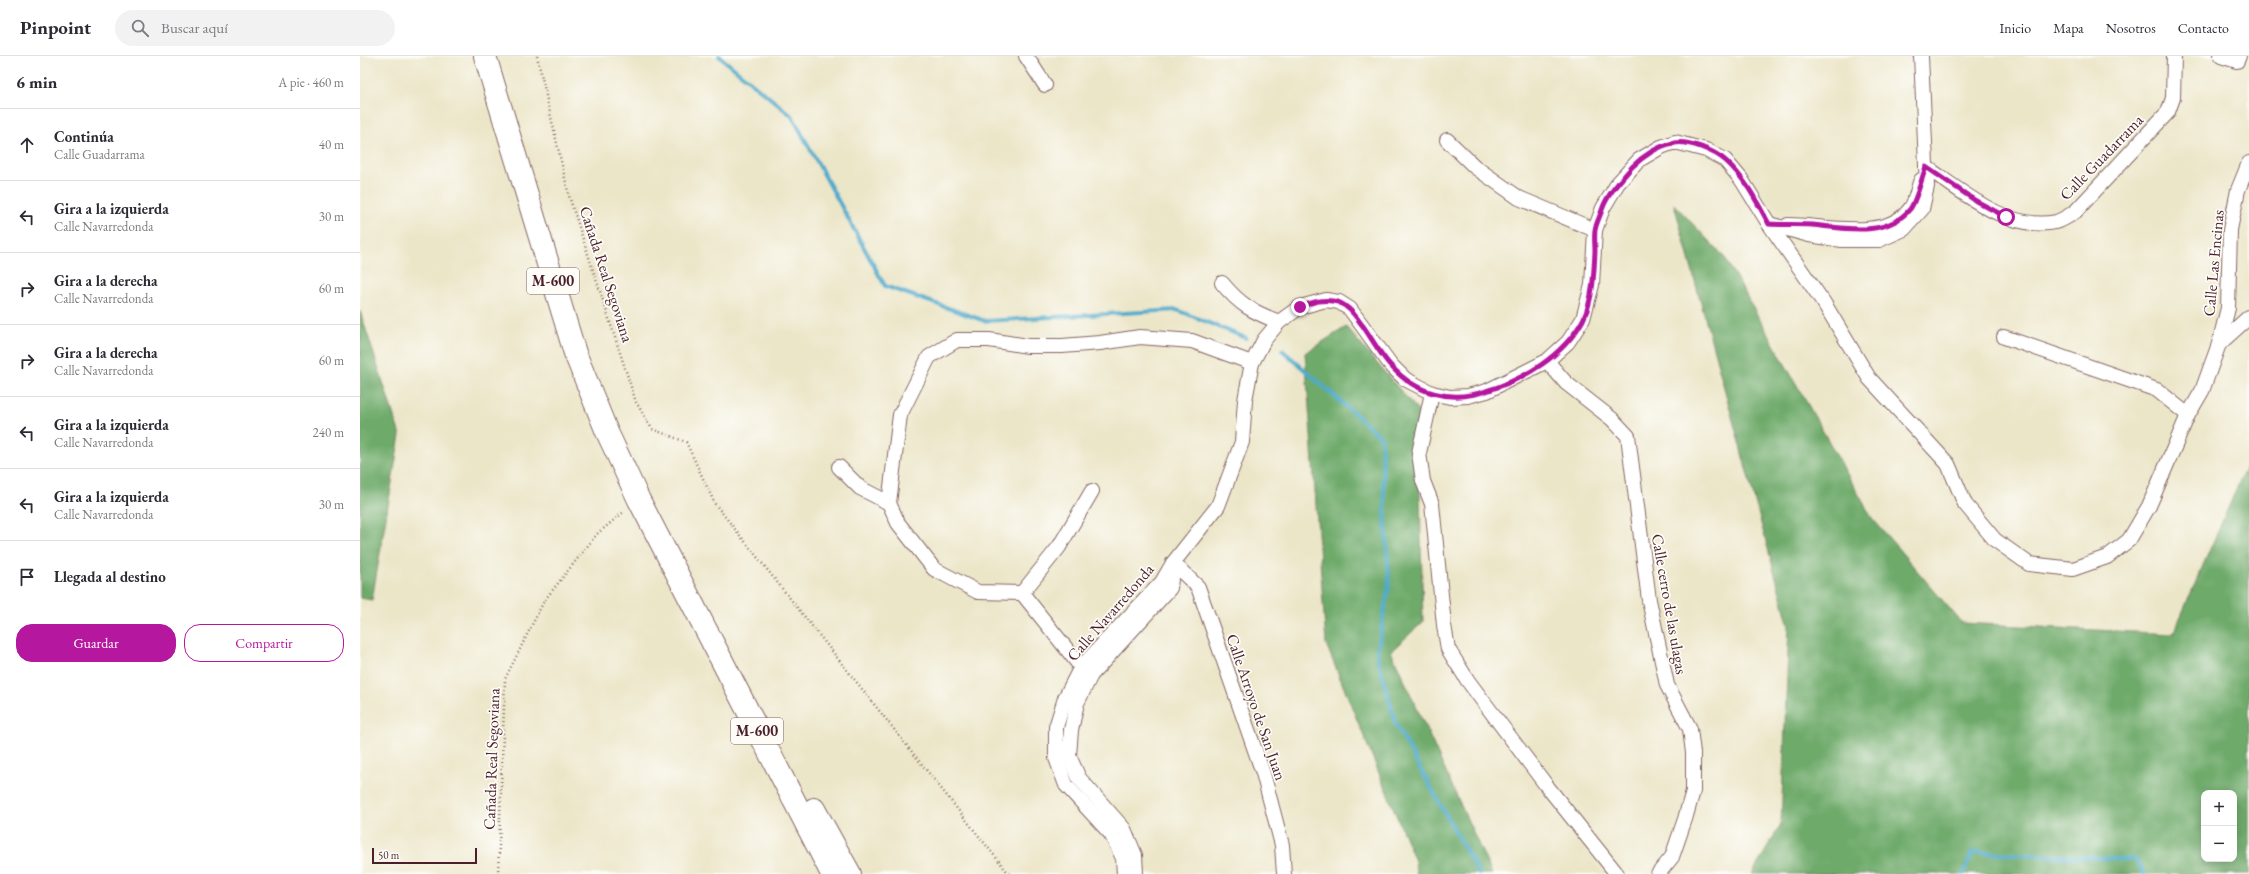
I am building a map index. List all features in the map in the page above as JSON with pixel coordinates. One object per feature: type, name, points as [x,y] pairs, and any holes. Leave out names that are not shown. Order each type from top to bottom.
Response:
[{"type":"highway","name":"M-600","points":[[484,56],[575,353],[607,432],[638,500],[684,587],[755,704],[844,870]]},
{"type":"street","points":[[1026,56],[1045,84]]},
{"type":"street","points":[[1769,224],[1809,236],[1842,240],[1879,240],[1904,229],[1922,209],[1927,186],[1921,56]]},
{"type":"street","points":[[2221,56],[2237,61],[2239,56]]},
{"type":"street","name":"Calle Guadarrama","points":[[1926,167],[1976,201],[2006,217],[2034,222],[2057,222],[2075,212],[2168,112],[2173,98],[2171,59]]},
{"type":"street","points":[[1447,140],[1475,167],[1519,198],[1595,230]]},
{"type":"street","name":"Calle Navarredonda","points":[[1124,874],[1123,858],[1111,834],[1066,784],[1056,758],[1056,726],[1065,698],[1086,671],[1170,588],[1173,563],[1218,506],[1242,442],[1245,400],[1252,364],[1264,340],[1279,322],[1300,307],[1326,300],[1339,302],[1350,309],[1391,366],[1405,379],[1432,393],[1450,397],[1468,396],[1487,391],[1548,361],[1568,342],[1583,319],[1592,286],[1595,230],[1603,208],[1618,183],[1639,160],[1661,147],[1675,142],[1706,150],[1725,160],[1741,179],[1769,224],[1824,303],[1869,378],[1948,464],[1965,504],[1995,540],[2029,564],[2073,569],[2107,557],[2129,540],[2149,506],[2188,415]]},
{"type":"street","name":"Calle Las Encinas","points":[[2188,415],[2202,391],[2219,344],[2228,308],[2230,230],[2238,190],[2249,163]]},
{"type":"street","points":[[1222,283],[1235,300],[1253,312],[1279,322]]},
{"type":"street","points":[[2219,344],[2249,317]]},
{"type":"street","points":[[1086,671],[1022,593],[978,592],[934,569],[898,523],[889,503],[900,414],[929,357],[956,340],[989,340],[1028,346],[1100,343],[1140,337],[1192,341],[1252,364]]},
{"type":"street","points":[[2004,337],[2157,390],[2188,415]]},
{"type":"street","name":"Calle cerro de las ulagas","points":[[1548,361],[1566,383],[1612,419],[1628,436],[1649,600],[1667,685],[1690,729],[1693,753],[1693,791],[1685,819],[1672,856],[1658,874]]},
{"type":"street","points":[[1432,393],[1419,453],[1423,481],[1432,504],[1444,625],[1448,649],[1468,681],[1546,785],[1617,874]]},
{"type":"street","points":[[839,466],[860,488],[889,503]]},
{"type":"street","points":[[1022,593],[1059,546],[1092,491]]},
{"type":"street","name":"Calle Arroyo de San Juan","points":[[1173,563],[1198,587],[1223,656],[1263,773],[1282,845],[1284,874]]},
{"type":"street","name":"Calle Navarredonda","points":[[1086,671],[1071,730],[1069,756],[1079,778],[1124,829],[1135,855],[1136,874]]},
{"type":"path","name":"Cañada Real Segoviana","points":[[537,56],[569,196],[636,402],[652,429],[686,442],[715,504],[1009,874]]},
{"type":"path","name":"Cañada Real Segoviana","points":[[498,874],[505,679],[544,601],[597,534],[638,500]]},
{"type":"green space","points":[[1674,204],[1725,258],[1872,518],[1962,623],[2173,634],[2249,460],[2249,874],[1752,874],[1781,824],[1789,626]]},
{"type":"green space","points":[[360,311],[400,435],[372,600],[360,598]]},
{"type":"green space","points":[[1346,327],[1418,411],[1423,622],[1391,651],[1492,874],[1416,874],[1415,861],[1326,644],[1305,353]]},
{"type":"waterway","points":[[719,56],[792,116],[885,286],[985,321],[1177,310],[1246,338]]},
{"type":"waterway","points":[[1282,350],[1381,437],[1389,584],[1377,654],[1396,725],[1479,874]]},
{"type":"waterway","points":[[1963,874],[1973,852],[2136,860],[2144,874]]},
{"type":"route","points":[[1300,307],[1326,300],[1339,302],[1350,309],[1391,366],[1405,379],[1416,386],[1432,393],[1450,397],[1468,396],[1487,391],[1548,361],[1568,342],[1583,319],[1592,286],[1595,230],[1603,208],[1618,183],[1639,160],[1661,147],[1675,142],[1688,144],[1706,150],[1725,160],[1759,204],[1769,224],[1811,225],[1842,229],[1877,228],[1899,220],[1911,208],[1926,167],[1976,201],[2006,217]]}]
